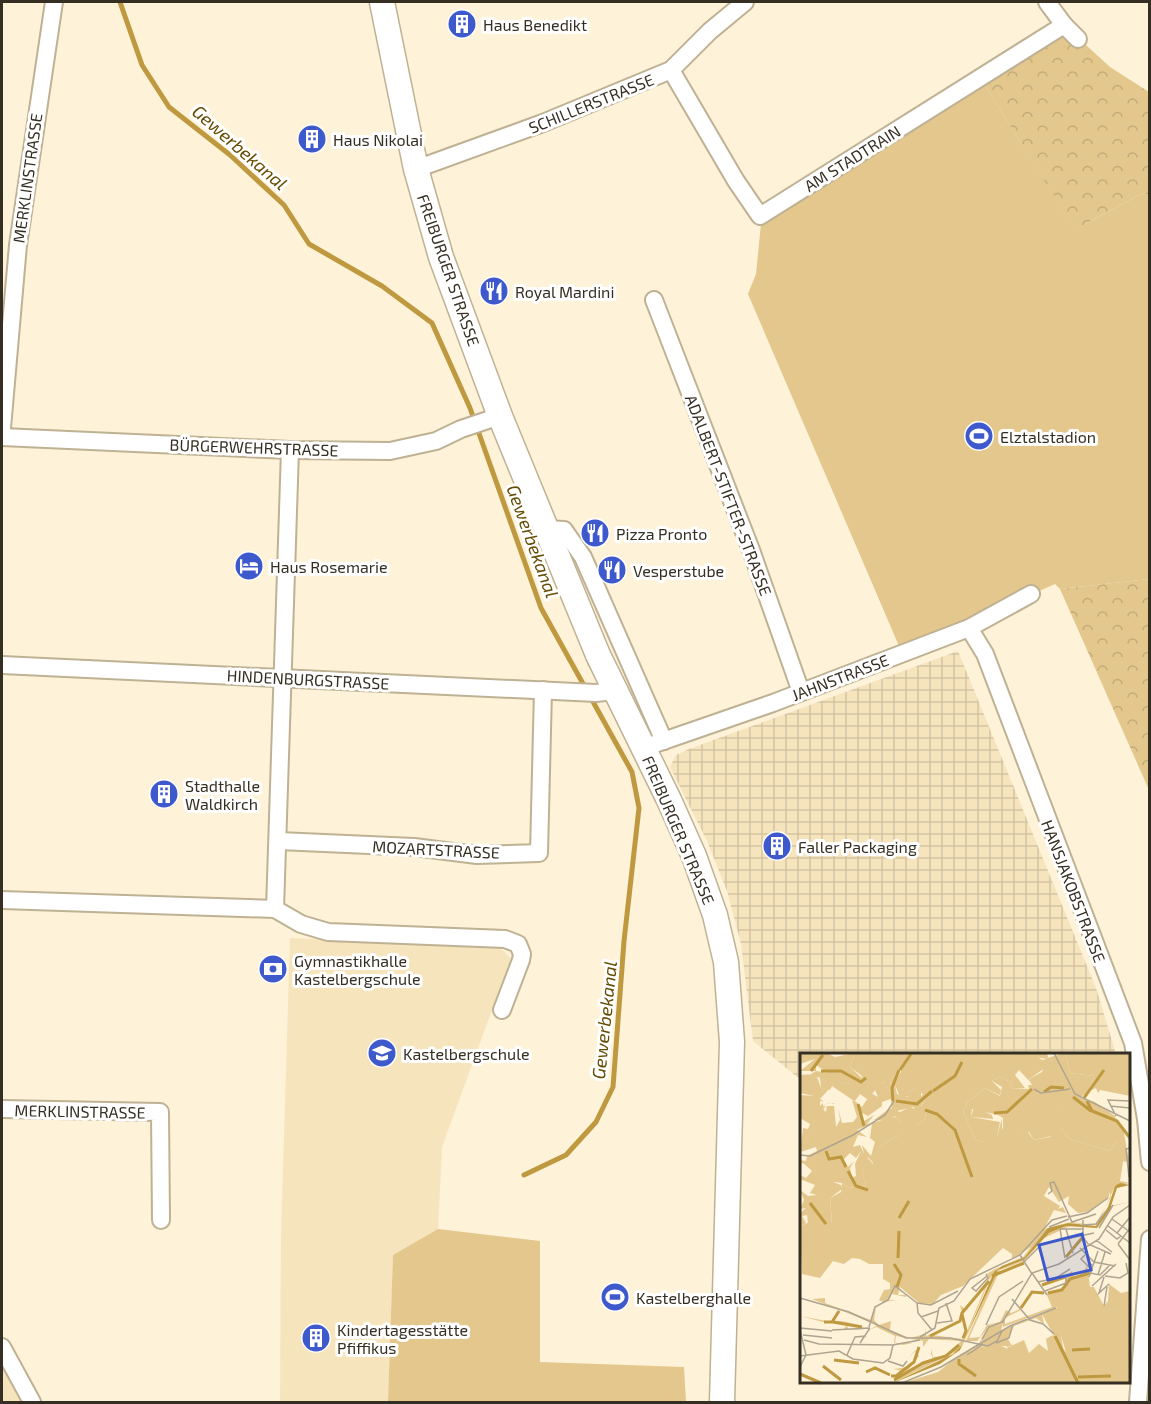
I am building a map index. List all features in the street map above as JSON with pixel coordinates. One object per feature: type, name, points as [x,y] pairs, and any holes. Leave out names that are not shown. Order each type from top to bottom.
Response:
[{"type":"street","name":"MERKLINSTRASSE","points":[[2,428],[10,244],[54,2]]},
{"type":"street","name":"FREIBURGER STRASSE","points":[[382,2],[416,169],[441,256],[494,419],[546,529],[605,692],[654,744]]},
{"type":"street","name":"SCHILLERSTRASSE","points":[[416,169],[543,123],[671,70],[710,31],[745,2]]},
{"type":"street","points":[[1047,2],[1078,39]]},
{"type":"street","name":"AM STADTRAIN","points":[[671,70],[736,181],[760,216],[1064,25]]},
{"type":"street","name":"ADALBERT-STIFTER-STRASSE","points":[[654,300],[759,570],[801,692]]},
{"type":"street","name":"BÜRGERWEHRSTRASSE","points":[[2,437],[290,450],[390,451],[436,441],[461,429],[494,419]]},
{"type":"street","points":[[275,909],[290,450]]},
{"type":"street","name":"FREIBURGER STRASSE","points":[[546,529],[564,530],[583,557],[654,744],[715,915],[726,962],[732,1069],[722,1402]]},
{"type":"street","name":"JAHNSTRASSE","points":[[654,744],[801,692],[969,628],[1031,594]]},
{"type":"street","name":"HANSJAKOBSTRASSE","points":[[969,628],[985,654],[1133,1043],[1146,1119],[1149,1162]]},
{"type":"street","name":"HINDENBURGSTRASSE","points":[[2,665],[282,676],[403,685],[605,692]]},
{"type":"street","name":"MOZARTSTRASSE","points":[[279,841],[414,847],[477,855],[539,853],[543,690]]},
{"type":"street","points":[[2,900],[275,909],[301,924],[328,932],[495,938],[518,944],[522,954],[502,1010]]},
{"type":"street","name":"MERKLINSTRASSE","points":[[2,1109],[160,1112],[161,1220]]},
{"type":"street","points":[[1138,1402],[1134,1372],[1149,1239]]},
{"type":"street","points":[[2,1347],[32,1402]]},
{"type":"shaded area","points":[[958,651],[1096,988],[1116,1053],[800,1053],[800,1079],[753,1041],[741,944],[727,891],[707,841],[670,767],[676,755]]},
{"type":"shaded area","name":"Kastelbergschule","points":[[290,938],[497,945],[511,958],[442,1147],[438,1229],[393,1255],[388,1402],[280,1402],[281,1235]]},
{"type":"shaded area","points":[[2,1347],[32,1402],[2,1402]]},
{"type":"green space","points":[[1064,25],[1110,67],[1149,92],[1149,195],[1143,193],[1085,224],[1076,232],[981,79]]},
{"type":"green space","name":"Elztalstadion","points":[[981,79],[1076,231],[1143,193],[1149,195],[1149,579],[1060,589],[1055,584],[902,653],[748,294],[756,274],[761,224]]},
{"type":"green space","points":[[1150,579],[1149,790],[1060,589]]},
{"type":"green space","points":[[438,1229],[540,1241],[540,1362],[684,1367],[686,1402],[388,1402],[393,1255]]},
{"type":"waterway","name":"Gewerbekanal","points":[[120,2],[142,65],[169,107],[230,155],[284,205],[309,244],[382,286],[432,323],[470,408],[541,608],[632,772],[639,808],[624,941],[613,1087],[596,1122],[566,1155],[524,1175]]},
{"type":"place","name":"Haus Benedikt","points":[[462,24]]},
{"type":"place","name":"Haus Nikolai","points":[[312,139]]},
{"type":"place","name":"Royal Mardini","points":[[494,291]]},
{"type":"place","name":"Elztalstadion","points":[[979,436]]},
{"type":"place","name":"Pizza Pronto","points":[[595,533]]},
{"type":"place","name":"Haus Rosemarie","points":[[249,566]]},
{"type":"place","name":"Vesperstube","points":[[612,570]]},
{"type":"place","name":"Stadthalle Waldkirch","points":[[164,794]]},
{"type":"place","name":"Faller Packaging","points":[[777,846]]},
{"type":"place","name":"Gymnastikhalle Kastelbergschule","points":[[273,969]]},
{"type":"place","name":"Kastelbergschule","points":[[382,1053]]},
{"type":"place","name":"Kastelberghalle","points":[[615,1297]]},
{"type":"place","name":"Kindertagesstätte Pfiffikus","points":[[316,1338]]}]
